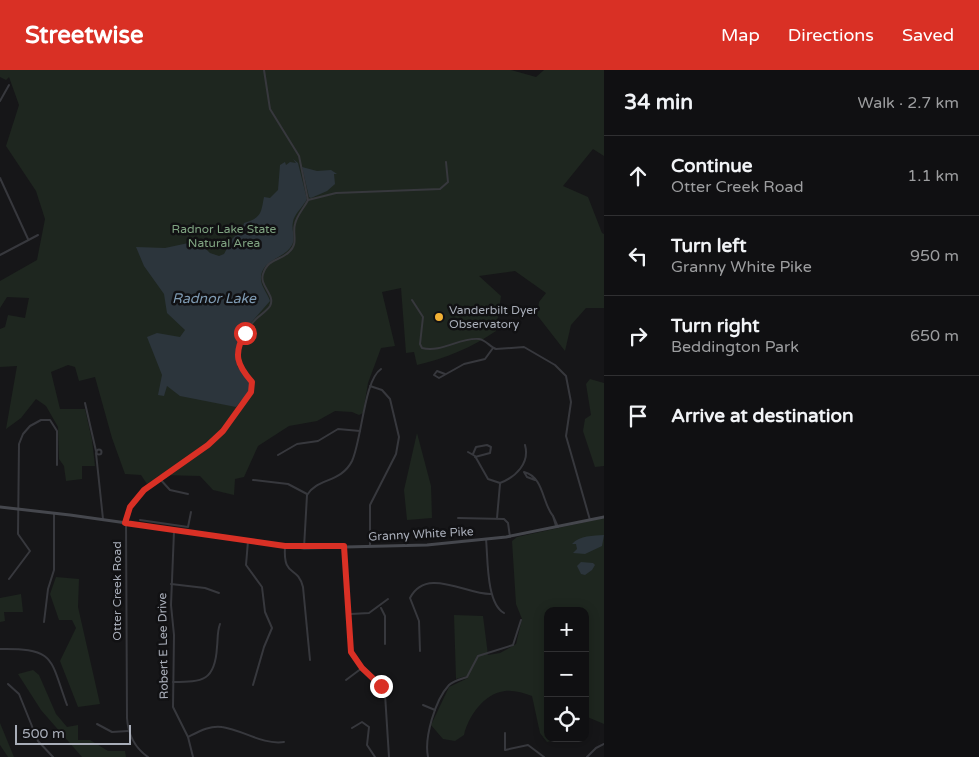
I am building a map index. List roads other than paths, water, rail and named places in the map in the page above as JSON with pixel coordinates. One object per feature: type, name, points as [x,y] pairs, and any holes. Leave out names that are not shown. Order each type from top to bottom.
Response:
[{"type":"main road","name":"Granny White Pike","points":[[0,507],[103,519],[174,531],[304,548],[427,545],[510,537],[604,517]]},
{"type":"street","points":[[264,70],[270,109],[298,154],[308,200],[336,194],[440,189],[448,182],[446,162]]},
{"type":"street","points":[[0,101],[9,85]]},
{"type":"street","points":[[0,178],[28,239]]},
{"type":"street","name":"Otter Creek Road","points":[[128,731],[125,523],[137,496],[217,437],[252,391],[252,382],[242,371],[238,363],[240,342],[247,329],[270,306],[271,298],[263,284],[263,274],[272,261],[288,253],[292,247],[296,238],[294,225],[308,200]]},
{"type":"street","points":[[0,256],[38,235]]},
{"type":"street","points":[[412,300],[423,317],[420,344],[422,348],[448,346],[476,339],[484,341],[493,348],[524,347],[557,366],[566,376],[571,400],[567,438],[590,520]]},
{"type":"street","points":[[444,374],[468,363],[485,359],[493,348]]},
{"type":"street","points":[[304,548],[307,494],[314,487],[337,478],[348,468],[355,452],[370,386],[381,369]]},
{"type":"street","points":[[370,386],[382,390],[390,398],[399,436],[396,454],[370,505],[370,546]]},
{"type":"street","points":[[85,403],[96,452],[103,519]]},
{"type":"street","points":[[9,579],[30,551],[18,534],[19,444],[27,428],[41,420],[51,421],[57,429],[57,465]]},
{"type":"street","points":[[278,455],[297,444],[318,441],[338,429],[360,431]]},
{"type":"street","points":[[473,454],[476,447],[487,445],[491,447],[490,452],[475,457]]},
{"type":"street","points":[[497,518],[500,483],[521,468],[526,458],[525,445]]},
{"type":"street","points":[[468,452],[473,454],[489,480],[500,483]]},
{"type":"street","points":[[521,468],[527,477],[535,480]]},
{"type":"street","points":[[524,472],[532,474],[541,488],[546,506],[553,516],[557,527]]},
{"type":"street","points":[[159,478],[171,491],[188,494]]},
{"type":"street","points":[[254,480],[289,485],[307,494]]},
{"type":"street","points":[[140,520],[188,527],[191,512]]},
{"type":"street","points":[[44,622],[48,589],[54,570],[54,513]]},
{"type":"street","points":[[458,518],[497,518],[507,521],[510,537]]},
{"type":"street","points":[[159,528],[160,523]]},
{"type":"street","name":"Robert E Lee Drive","points":[[174,531],[171,584],[173,707],[188,737],[193,757]]},
{"type":"street","points":[[486,539],[491,594],[498,608],[504,613]]},
{"type":"street","points":[[248,541],[246,565],[262,587],[265,612],[272,628],[264,647],[253,685]]},
{"type":"street","points":[[285,546],[284,562],[301,579],[303,587],[310,660]]},
{"type":"street","points":[[344,546],[350,614],[349,645],[353,656],[362,668],[381,686],[387,698],[389,757]]},
{"type":"street","points":[[420,652],[419,621],[410,598],[413,592],[431,582],[442,583],[478,593],[491,594]]},
{"type":"street","points":[[171,584],[205,588],[219,593]]},
{"type":"street","points":[[350,614],[369,613],[381,607],[388,599]]},
{"type":"street","points":[[381,607],[385,616],[386,644]]},
{"type":"street","points":[[428,757],[428,731],[436,710],[450,684],[467,677],[472,672],[478,656],[513,645],[522,620]]},
{"type":"street","points":[[173,682],[196,682],[207,678],[213,669],[220,624]]},
{"type":"street","points":[[0,649],[33,651],[47,656],[54,666],[67,705]]},
{"type":"street","points":[[346,680],[362,668]]},
{"type":"street","points":[[8,684],[19,694],[38,741],[53,757]]},
{"type":"street","points":[[423,705],[436,710]]},
{"type":"street","points":[[352,728],[362,722],[369,727],[367,745],[375,757]]},
{"type":"street","points":[[97,724],[112,732],[128,731],[137,746],[148,757]]},
{"type":"street","points":[[188,737],[204,730],[222,727],[253,738],[284,742]]},
{"type":"street","points":[[505,732],[505,750],[528,745],[544,757]]},
{"type":"street","points":[[588,757],[596,748],[604,744]]},
{"type":"street","points":[[536,757],[537,752]]},
{"type":"water","name":"Radnor Lake","points":[[293,159],[298,163],[307,199],[294,219],[294,240],[289,250],[269,263],[262,273],[261,280],[270,301],[243,332],[238,343],[237,366],[251,384],[250,391],[236,407],[180,396],[167,386],[164,396],[158,395],[162,375],[147,337],[157,333],[180,337],[185,330],[167,313],[164,294],[144,266],[136,247],[165,248],[193,242],[201,244],[210,253],[219,256],[224,254],[232,239],[241,230],[235,226],[243,227],[244,223],[260,214],[264,197],[270,198],[278,190],[280,165],[285,162],[286,165],[290,162],[296,163]]},
{"type":"water","points":[[302,167],[317,171],[331,170],[337,174],[334,174],[335,184],[327,191],[311,198],[309,197]]},
{"type":"water","points":[[604,535],[602,546],[585,554],[573,553],[577,549],[576,544],[572,544],[575,541]]},
{"type":"water","points":[[581,562],[593,563],[595,565],[585,575],[581,574],[577,566]]},
{"type":"place","name":"Vanderbilt Dyer Observatory","points":[[439,317]]},
{"type":"park label","name":"Radnor Lake State Natural Area","points":[[224,236]]}]
